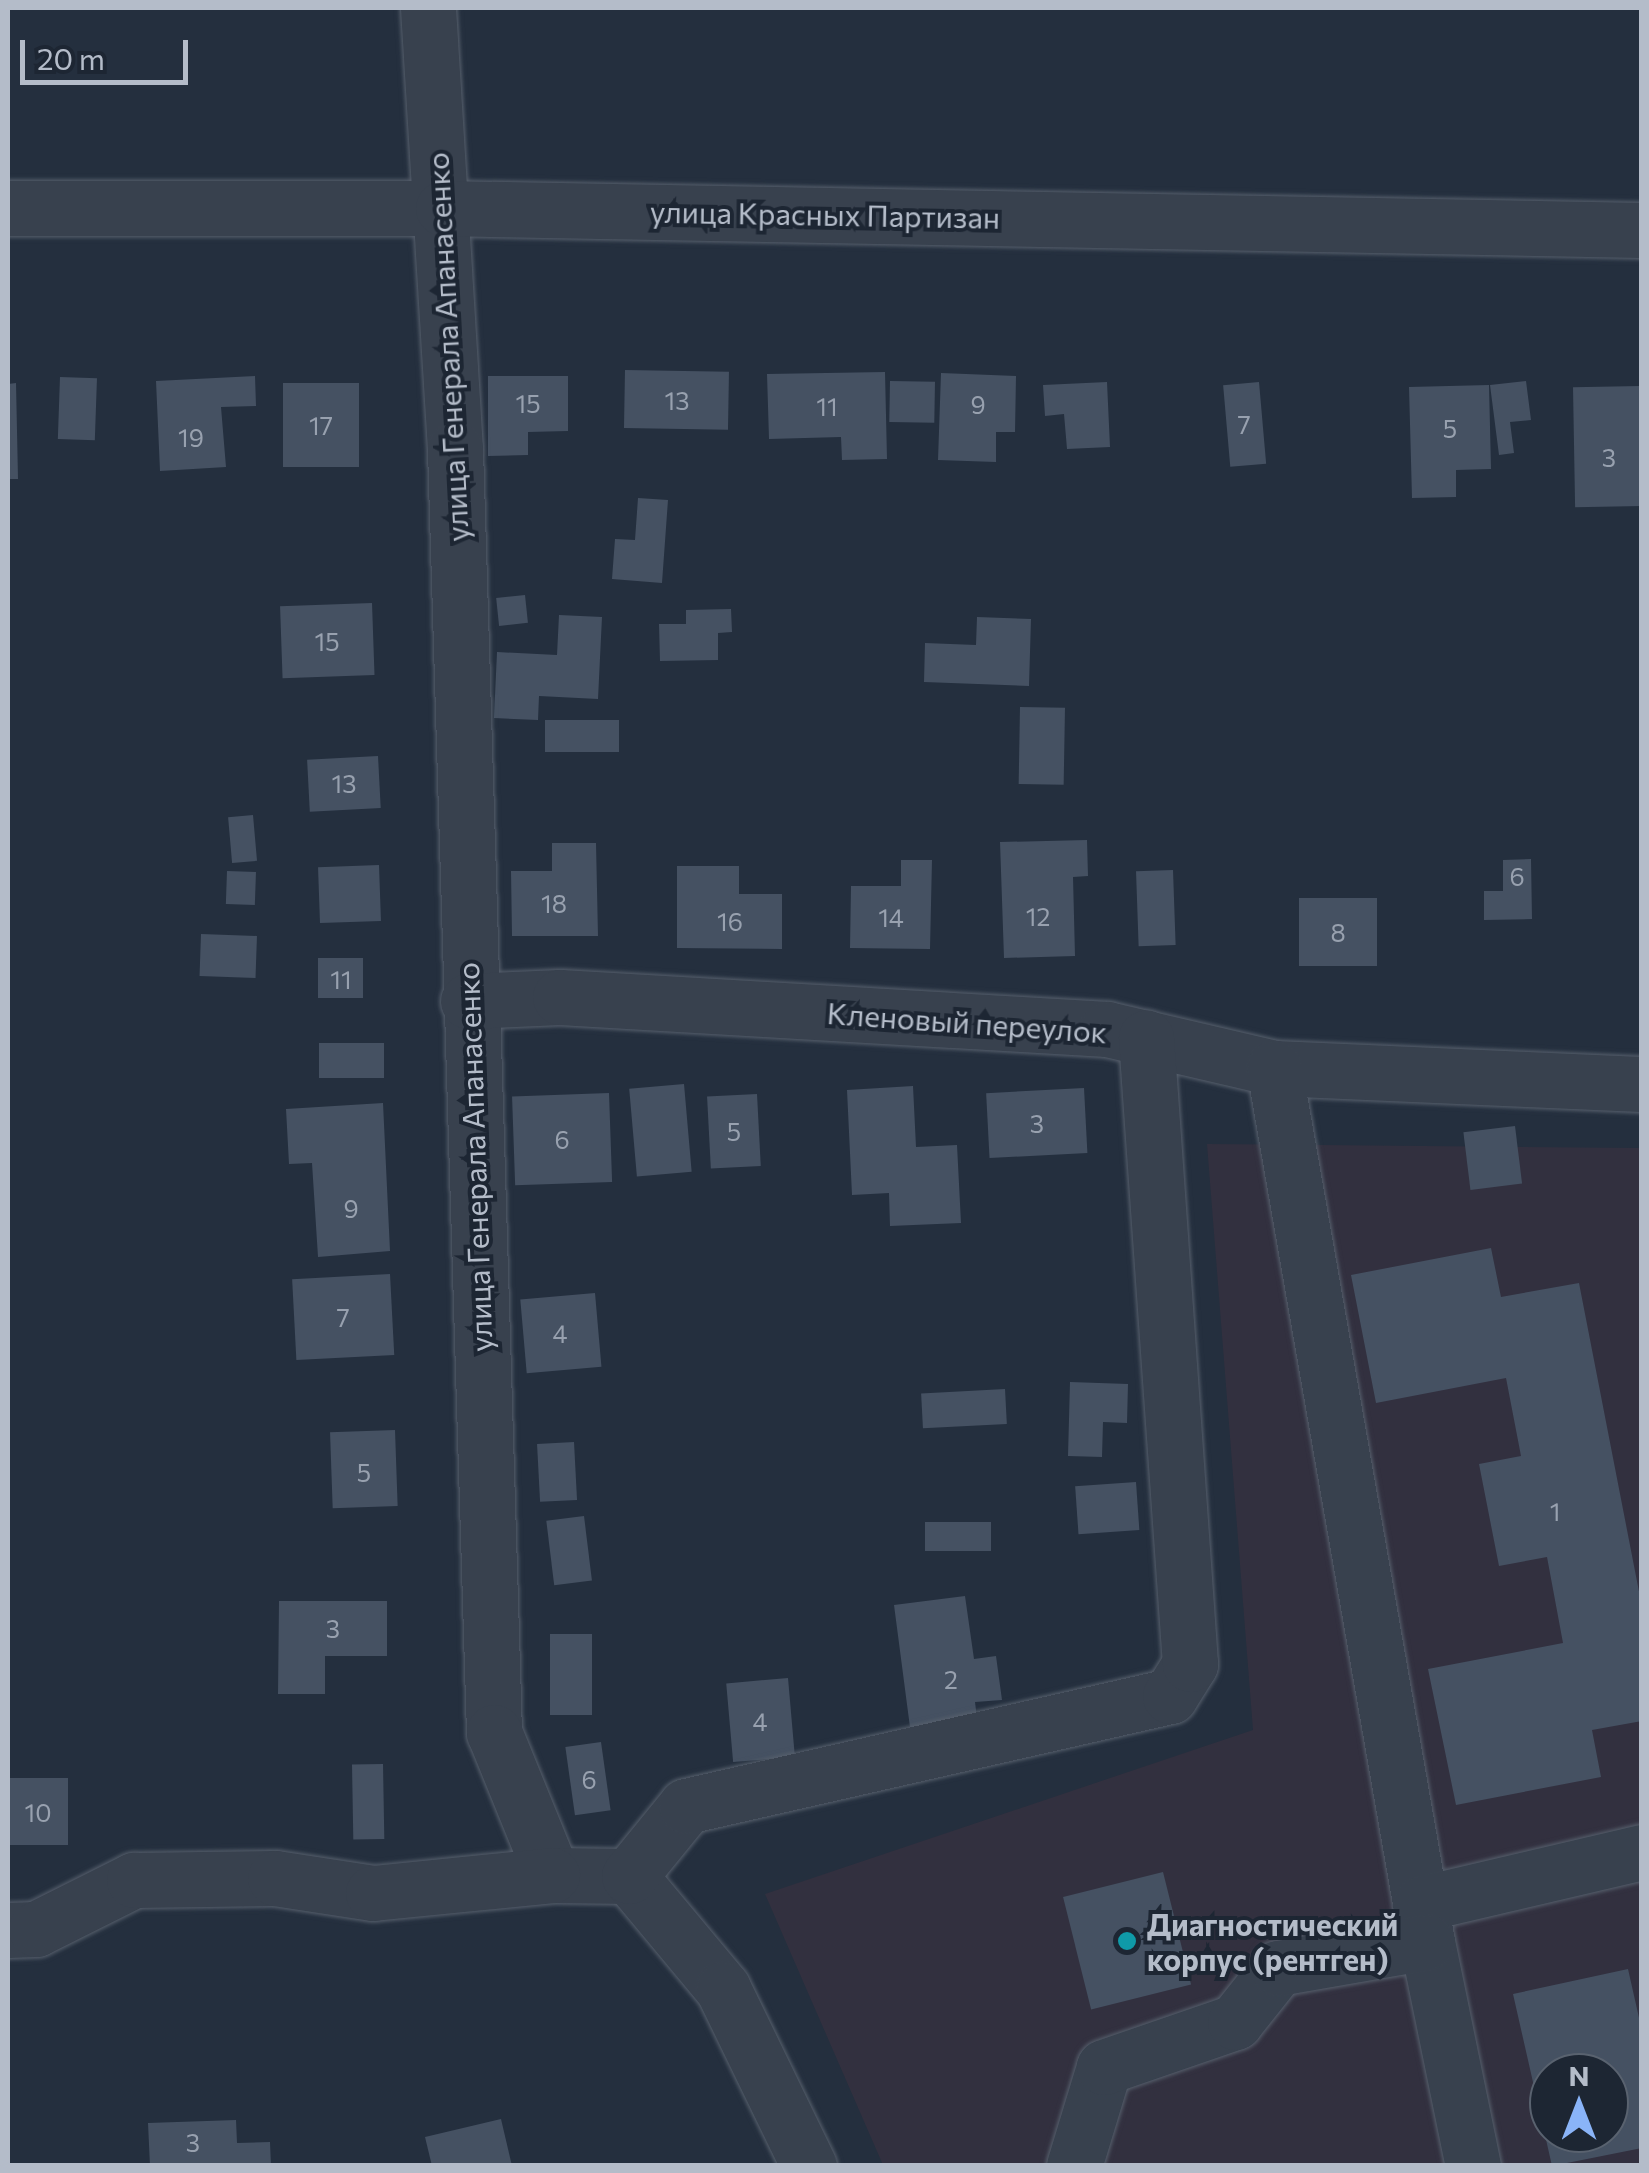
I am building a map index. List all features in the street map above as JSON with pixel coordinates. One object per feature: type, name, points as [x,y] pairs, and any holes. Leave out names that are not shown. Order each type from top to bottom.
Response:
[{"type":"street","name":"улица Генерала Апанасенко","points":[[428,8],[443,208],[494,1732],[552,1875]]},
{"type":"street","name":"улица Красных Партизан","points":[[8,208],[443,208],[1642,230]]},
{"type":"street","name":"Кленовый переулок","points":[[468,1001],[560,997],[1108,1029],[1274,1068],[1642,1084]]},
{"type":"street","points":[[629,1876],[686,1806],[1170,1696],[1190,1664],[1146,1038]]},
{"type":"street","points":[[1274,1068],[1423,1923],[1473,2166]]},
{"type":"street","points":[[1074,2166],[1104,2067],[1235,2022],[1278,1968],[1642,1852]]},
{"type":"street","points":[[8,1930],[36,1929],[134,1880],[275,1878],[373,1894],[552,1875],[629,1876],[722,1989],[809,2166]]},
{"type":"shaded area","points":[[1207,1144],[1641,1148],[1641,2165],[883,2165],[765,1894],[1253,1730]]},
{"type":"building","points":[[625,370],[729,372],[728,430],[624,428]]},
{"type":"building","points":[[885,372],[887,459],[842,460],[841,437],[769,439],[767,374]]},
{"type":"building","points":[[941,373],[1016,376],[1015,432],[996,432],[996,462],[938,460]]},
{"type":"building","points":[[255,376],[256,406],[221,407],[226,467],[160,471],[156,381]]},
{"type":"building","points":[[488,376],[568,376],[568,431],[528,432],[528,455],[488,456]]},
{"type":"building","points":[[60,377],[97,378],[95,440],[58,439]]},
{"type":"building","points":[[890,381],[935,382],[934,423],[889,422]]},
{"type":"building","points":[[1526,381],[1531,420],[1510,422],[1514,453],[1499,455],[1490,385]]},
{"type":"building","points":[[1107,382],[1110,447],[1067,449],[1064,414],[1045,416],[1043,385]]},
{"type":"building","points":[[1259,382],[1266,464],[1230,467],[1223,385]]},
{"type":"building","points":[[16,383],[18,479],[8,479],[8,384]]},
{"type":"building","points":[[283,383],[359,383],[359,467],[283,467]]},
{"type":"building","points":[[1489,385],[1491,469],[1456,470],[1456,497],[1412,498],[1409,387]]},
{"type":"building","points":[[1640,386],[1642,506],[1575,507],[1573,387]]},
{"type":"building","points":[[638,498],[668,500],[662,583],[612,579],[615,539],[635,540]]},
{"type":"building","points":[[525,595],[528,623],[499,626],[496,598]]},
{"type":"building","points":[[372,603],[375,675],[283,678],[280,606]]},
{"type":"building","points":[[731,609],[732,632],[718,633],[718,660],[660,661],[659,624],[686,624],[686,610]]},
{"type":"building","points":[[559,615],[602,617],[598,699],[539,696],[538,720],[494,718],[497,652],[557,655]]},
{"type":"building","points":[[977,617],[1031,619],[1029,686],[924,682],[925,643],[976,645]]},
{"type":"building","points":[[1020,707],[1065,708],[1064,785],[1019,784]]},
{"type":"building","points":[[545,720],[619,720],[619,752],[545,752]]},
{"type":"building","points":[[378,756],[381,808],[310,812],[307,760]]},
{"type":"building","points":[[253,815],[257,861],[232,863],[228,817]]},
{"type":"building","points":[[1087,840],[1088,876],[1073,877],[1075,956],[1004,958],[1000,842]]},
{"type":"building","points":[[552,843],[596,843],[598,936],[512,936],[511,871],[552,871]]},
{"type":"building","points":[[1531,859],[1532,919],[1484,920],[1484,891],[1503,891],[1503,860]]},
{"type":"building","points":[[901,860],[932,860],[930,949],[850,948],[851,886],[901,886]]},
{"type":"building","points":[[379,865],[381,921],[320,923],[318,867]]},
{"type":"building","points":[[677,866],[739,866],[739,894],[782,894],[782,949],[677,948]]},
{"type":"building","points":[[1173,870],[1176,945],[1139,946],[1136,871]]},
{"type":"building","points":[[227,871],[256,872],[255,905],[226,904]]},
{"type":"building","points":[[1299,898],[1377,898],[1377,966],[1299,966]]},
{"type":"building","points":[[201,934],[257,936],[256,978],[200,976]]},
{"type":"building","points":[[318,958],[363,958],[363,998],[318,998]]},
{"type":"building","points":[[319,1043],[384,1043],[384,1078],[319,1078]]},
{"type":"building","points":[[684,1084],[692,1172],[637,1176],[629,1089]]},
{"type":"building","points":[[913,1086],[916,1147],[957,1145],[961,1223],[890,1226],[889,1193],[852,1195],[847,1090]]},
{"type":"building","points":[[1084,1088],[1087,1153],[990,1158],[986,1093]]},
{"type":"building","points":[[609,1093],[612,1182],[515,1185],[512,1096]]},
{"type":"building","points":[[757,1094],[761,1166],[711,1169],[707,1097]]},
{"type":"building","points":[[383,1103],[390,1251],[318,1257],[312,1163],[289,1164],[286,1109]]},
{"type":"building","points":[[1515,1126],[1522,1184],[1470,1190],[1463,1132]]},
{"type":"building","points":[[1491,1248],[1501,1297],[1579,1283],[1642,1607],[1642,1721],[1592,1730],[1601,1777],[1456,1805],[1428,1669],[1563,1643],[1547,1557],[1499,1566],[1479,1464],[1521,1456],[1506,1378],[1376,1403],[1351,1275]]},
{"type":"building","points":[[390,1274],[394,1355],[296,1360],[292,1279]]},
{"type":"building","points":[[595,1293],[601,1367],[527,1373],[520,1300]]},
{"type":"building","points":[[1070,1382],[1128,1384],[1127,1423],[1103,1422],[1102,1457],[1068,1456]]},
{"type":"building","points":[[1005,1389],[1007,1424],[923,1428],[921,1393]]},
{"type":"building","points":[[395,1430],[398,1506],[333,1508],[330,1432]]},
{"type":"building","points":[[574,1442],[577,1500],[540,1502],[537,1444]]},
{"type":"building","points":[[1136,1482],[1139,1530],[1078,1534],[1075,1486]]},
{"type":"building","points":[[584,1516],[592,1581],[554,1585],[546,1521]]},
{"type":"building","points":[[925,1522],[991,1522],[991,1551],[925,1551]]},
{"type":"building","points":[[965,1596],[974,1659],[996,1656],[1002,1700],[975,1702],[978,1726],[911,1735],[894,1605]]},
{"type":"building","points":[[279,1601],[387,1601],[387,1656],[325,1656],[325,1694],[278,1694]]},
{"type":"building","points":[[550,1634],[592,1634],[592,1715],[550,1715]]},
{"type":"building","points":[[788,1678],[795,1757],[733,1762],[726,1683]]},
{"type":"building","points":[[601,1742],[611,1810],[575,1815],[565,1747]]},
{"type":"building","points":[[383,1764],[384,1839],[353,1840],[352,1765]]},
{"type":"building","points":[[8,1778],[68,1778],[68,1845],[8,1845]]},
{"type":"building","name":"Диагностический корпус (рентген)","points":[[1163,1872],[1191,1985],[1091,2009],[1063,1897]]},
{"type":"building","points":[[1628,1969],[1642,2031],[1642,2148],[1629,2151],[1629,2053],[1529,2053],[1529,2065],[1513,1994]]},
{"type":"building","points":[[501,2119],[512,2166],[432,2166],[425,2137]]},
{"type":"building","points":[[236,2120],[237,2143],[270,2142],[271,2166],[150,2166],[148,2123]]},
{"type":"building","points":[[1549,2153],[1617,2153],[1552,2166]]},
{"type":"place","name":"Диагностический корпус (рентген)","points":[[1127,1941]]}]
